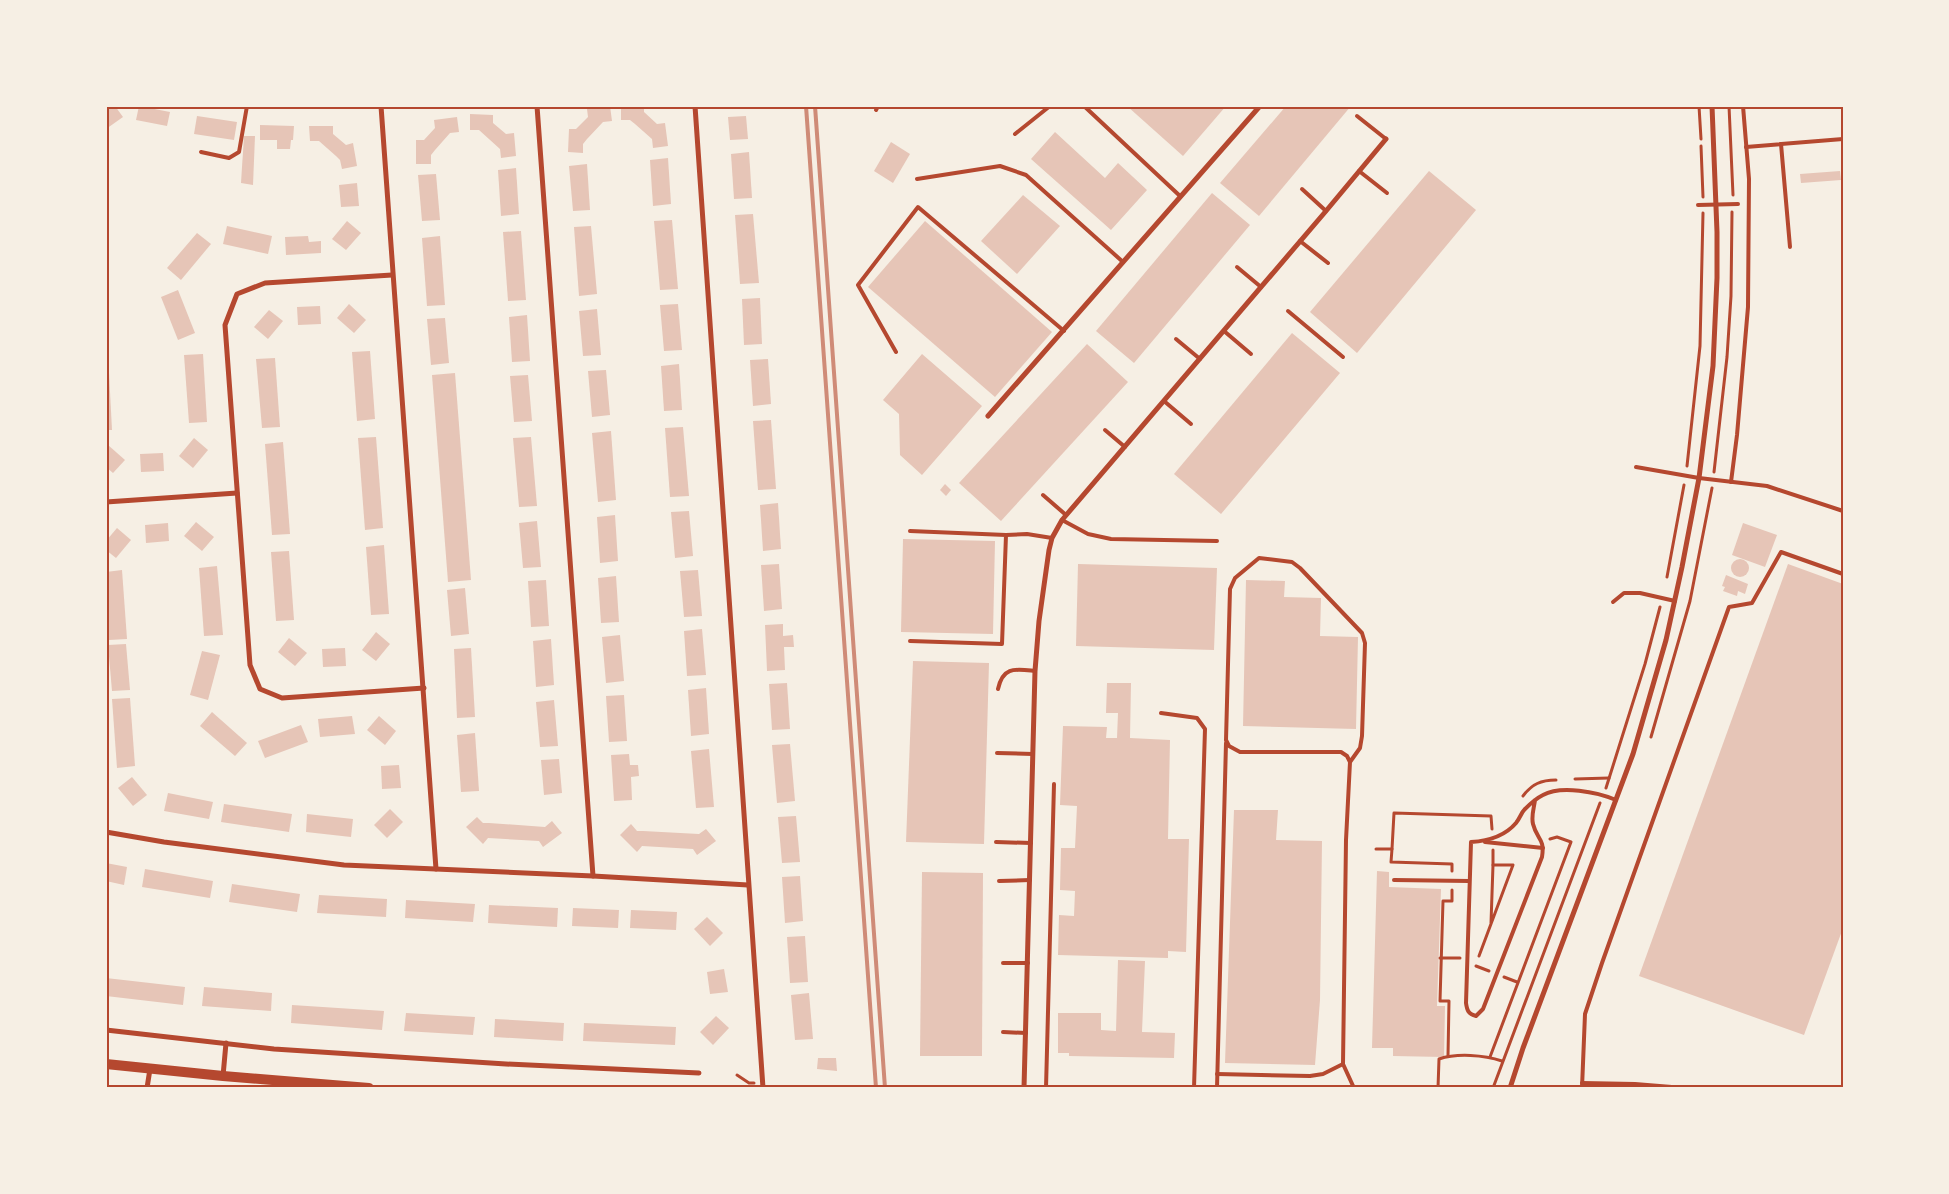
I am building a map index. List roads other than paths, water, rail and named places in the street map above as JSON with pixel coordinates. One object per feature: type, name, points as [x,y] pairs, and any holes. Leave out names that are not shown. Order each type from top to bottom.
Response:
[{"type":"main road","points":[[106,1064],[370,1088]]},
{"type":"street","points":[[381,106],[436,869]]},
{"type":"street","points":[[537,106],[593,876]]},
{"type":"street","points":[[695,106],[762,1086]]},
{"type":"street","points":[[988,416],[1260,106]]},
{"type":"street","points":[[1510,1088],[1523,1048],[1616,800],[1650,700],[1675,601],[1700,478],[1713,366],[1717,278],[1717,205],[1712,106]]},
{"type":"street","points":[[1024,1088],[1035,670],[1044,586],[1052,538],[1064,518],[1386,139]]},
{"type":"street","points":[[392,275],[264,283],[237,294],[225,325],[250,665],[260,689],[282,698],[424,688]]},
{"type":"street","points":[[106,502],[237,493]]},
{"type":"street","points":[[106,832],[164,842],[344,865],[748,885]]},
{"type":"street","points":[[106,1030],[274,1049],[699,1073]]},
{"type":"street","points":[[223,1076],[226,1043]]},
{"type":"street","points":[[147,1088],[150,1069]]},
{"type":"lane","points":[[201,152],[229,158],[239,152],[247,106]]},
{"type":"lane","points":[[1015,134],[1050,106]]},
{"type":"lane","points":[[1084,106],[1180,196]]},
{"type":"lane","points":[[1730,482],[1737,435],[1748,307],[1749,179],[1743,106]]},
{"type":"lane","points":[[1357,116],[1386,139]]},
{"type":"lane","points":[[1746,147],[1843,139]]},
{"type":"lane","points":[[1780,144],[1790,247]]},
{"type":"lane","points":[[917,179],[1000,166],[1026,175],[1123,262]]},
{"type":"lane","points":[[1359,172],[1387,193]]},
{"type":"lane","points":[[1302,189],[1326,211]]},
{"type":"lane","points":[[1698,206],[1738,204]]},
{"type":"lane","points":[[896,352],[858,285],[918,207],[1064,331]]},
{"type":"lane","points":[[1300,241],[1328,263]]},
{"type":"lane","points":[[1237,268],[1261,287]]},
{"type":"lane","points":[[1288,311],[1343,357]]},
{"type":"lane","points":[[1224,331],[1250,354]]},
{"type":"lane","points":[[1176,339],[1200,359]]},
{"type":"lane","points":[[1164,402],[1191,424]]},
{"type":"lane","points":[[1106,430],[1125,447]]},
{"type":"lane","points":[[1636,467],[1700,478],[1766,486],[1843,511]]},
{"type":"lane","points":[[1043,495],[1064,518],[1088,534],[1111,539],[1217,541]]},
{"type":"lane","points":[[910,531],[1006,535],[1027,534],[1052,538]]},
{"type":"lane","points":[[910,641],[1002,644],[1006,535]]},
{"type":"lane","points":[[1684,1088],[1635,1084],[1582,1086],[1585,1014],[1729,607],[1752,603],[1781,552],[1843,574]]},
{"type":"lane","points":[[1217,1088],[1230,590],[1235,578],[1259,558],[1292,562],[1362,633],[1365,643],[1362,736],[1360,748],[1350,762]]},
{"type":"lane","points":[[1612,602],[1624,593],[1675,601]]},
{"type":"lane","points":[[998,689],[1004,673],[1010,670],[1035,670]]},
{"type":"lane","points":[[1161,713],[1197,718],[1205,729],[1194,1088]]},
{"type":"lane","points":[[1226,740],[1229,746],[1240,752],[1341,752],[1347,756],[1350,762],[1346,840],[1343,1064],[1354,1088]]},
{"type":"lane","points":[[997,753],[1033,754]]},
{"type":"lane","points":[[1046,1088],[1054,784]]},
{"type":"lane","points":[[1483,842],[1506,832],[1516,823],[1523,811],[1543,795],[1553,791],[1595,793],[1616,800]]},
{"type":"lane","points":[[1536,800],[1533,823],[1542,842],[1543,848],[1542,857],[1483,1009],[1476,1016],[1471,1015],[1467,1011],[1466,1003],[1471,842],[1543,848]]},
{"type":"lane","points":[[996,842],[1031,843]]},
{"type":"lane","points":[[999,881],[1030,880]]},
{"type":"lane","points":[[1394,880],[1469,881]]},
{"type":"lane","points":[[1003,963],[1028,963]]},
{"type":"lane","points":[[1003,1032],[1026,1033]]},
{"type":"lane","points":[[1217,1074],[1310,1076],[1323,1074],[1343,1064]]},
{"type":"railway","points":[[806,106],[876,1088]]},
{"type":"railway","points":[[815,106],[885,1088]]}]
